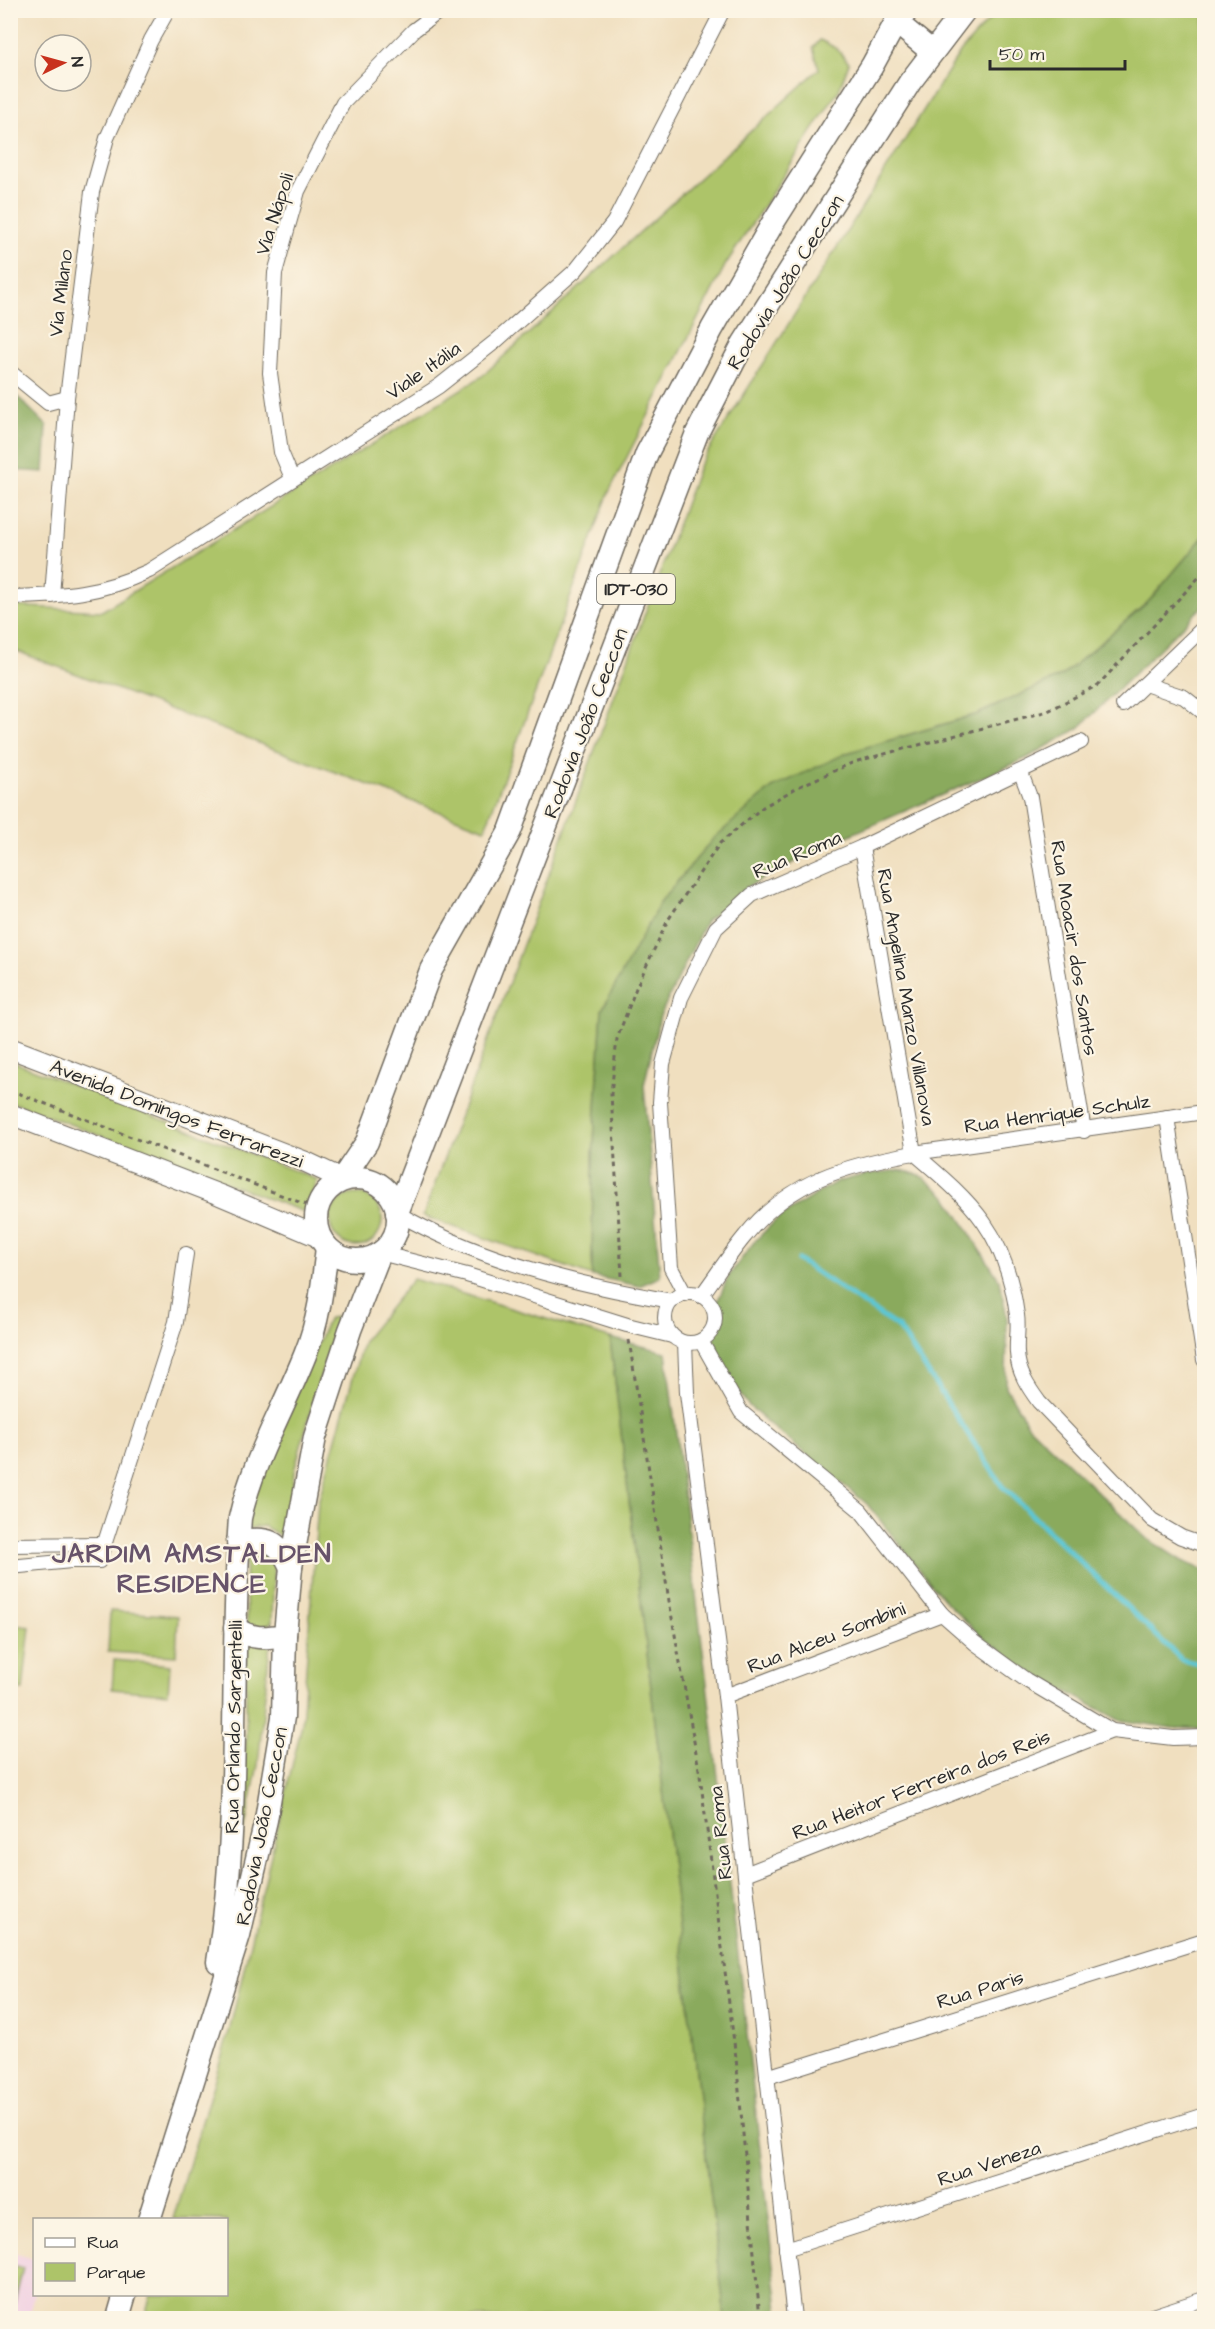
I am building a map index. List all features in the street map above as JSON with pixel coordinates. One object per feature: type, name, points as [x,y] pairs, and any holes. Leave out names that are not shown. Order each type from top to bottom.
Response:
[{"type":"main road","name":"Rodovia João Ceccon","points":[[397,1213],[697,433],[743,344],[931,51],[965,10]]},
{"type":"main road","name":"Rodovia João Ceccon","points":[[342,1179],[367,1142],[431,970],[510,831],[647,453],[712,329],[774,221],[902,16]]},
{"type":"main road","points":[[902,16],[931,51]]},
{"type":"main road","points":[[667,416],[697,433]]},
{"type":"main road","name":"Avenida Domingos Ferrarezzi","points":[[10,1048],[306,1162],[342,1179]]},
{"type":"main road","points":[[10,1114],[220,1195],[323,1242],[347,1259],[370,1258],[380,1253],[394,1235],[397,1213],[387,1191],[377,1183],[365,1179],[342,1179],[330,1188],[317,1209],[316,1221],[323,1242]]},
{"type":"main road","name":"Rua Orlando Sargentelli","points":[[206,2041],[228,1904],[234,1779],[238,1541],[246,1492],[306,1353],[321,1296],[323,1242]]},
{"type":"main road","name":"Rodovia João Ceccon","points":[[150,2218],[239,1935],[266,1820],[283,1717],[285,1635],[291,1567],[315,1437],[350,1330],[380,1253]]},
{"type":"main road","points":[[238,1541],[260,1539],[274,1543],[283,1551],[291,1567]]},
{"type":"main road","points":[[235,1628],[254,1637],[285,1635]]},
{"type":"main road","points":[[118,2319],[125,2296]]},
{"type":"street","name":"Via Milano","points":[[52,596],[67,398],[92,192],[107,138],[151,40],[168,10]]},
{"type":"street","name":"Via Nápoli","points":[[292,478],[281,452],[270,373],[275,273],[298,190],[343,104],[414,30],[441,10]]},
{"type":"street","name":"Viale Itália","points":[[10,597],[52,596],[99,591],[148,571],[439,387],[576,270],[614,222],[723,10]]},
{"type":"street","points":[[10,372],[48,403],[67,398]]},
{"type":"street","points":[[1123,705],[1204,627]]},
{"type":"street","points":[[1145,684],[1184,697],[1204,713]]},
{"type":"street","name":"Rua Roma","points":[[685,1294],[671,1268],[660,1102],[663,1064],[681,998],[716,928],[752,895],[862,847],[1082,742]]},
{"type":"street","name":"Rua Moacir dos Santos","points":[[1021,773],[1030,797],[1084,1131]]},
{"type":"street","name":"Rua Angelina Manzo Villanova","points":[[862,847],[914,1153]]},
{"type":"street","name":"Rua Henrique Schulz","points":[[700,1296],[745,1235],[771,1209],[799,1188],[833,1171],[914,1153],[1084,1131],[1204,1112]]},
{"type":"street","points":[[1167,1117],[1204,1360]]},
{"type":"street","points":[[914,1153],[970,1203],[996,1237],[1010,1278],[1016,1308],[1019,1363],[1024,1381],[1039,1402],[1152,1520],[1181,1537],[1204,1545]]},
{"type":"street","points":[[380,1253],[467,1275],[627,1325],[672,1336],[685,1343],[701,1341],[712,1330],[714,1322],[712,1306],[700,1296],[685,1294],[672,1300],[623,1292],[464,1248],[397,1213]]},
{"type":"street","points":[[10,1567],[71,1560],[99,1561],[176,1322],[186,1254]]},
{"type":"street","points":[[672,1300],[665,1317],[672,1336]]},
{"type":"street","points":[[701,1341],[741,1412],[861,1511],[942,1614],[975,1643],[1026,1680],[1112,1731],[1173,1738],[1204,1737]]},
{"type":"street","name":"Rua Roma","points":[[685,1343],[687,1393],[725,1696],[794,2319]]},
{"type":"street","points":[[10,1545],[104,1544]]},
{"type":"street","name":"Rua Alceu Sombini","points":[[725,1696],[942,1614]]},
{"type":"street","name":"Rua Heitor Ferreira dos Reis","points":[[744,1874],[1112,1731]]},
{"type":"street","name":"Rua Paris","points":[[767,2077],[1204,1940]]},
{"type":"street","name":"Rua Veneza","points":[[786,2249],[1204,2115]]},
{"type":"street","points":[[1146,2319],[1204,2299]]},
{"type":"path","points":[[623,1292],[611,1094],[617,1039],[636,988],[668,920],[720,843],[763,807],[798,787],[854,762],[1048,711],[1098,685],[1204,572]]},
{"type":"path","points":[[10,1090],[317,1209]]},
{"type":"path","points":[[627,1325],[669,1601],[702,1786],[736,2058],[760,2319]]},
{"type":"shaded area","points":[[10,2252],[33,2259],[34,2296],[29,2318],[11,2318],[23,2269],[11,2265]]},
{"type":"green space","points":[[997,11],[1204,11],[1204,536],[1149,601],[1063,675],[978,714],[847,753],[713,839],[661,901],[602,1010],[593,1156],[592,1276],[423,1216],[700,464],[961,51]]},
{"type":"green space","points":[[820,40],[836,48],[849,63],[839,90],[726,264],[609,492],[485,829],[11,649],[11,606],[102,611],[481,377],[819,69],[813,48]]},
{"type":"green space","points":[[11,390],[47,426],[44,472],[11,470]]},
{"type":"green space","points":[[1204,536],[1204,605],[1079,728],[1027,758],[829,844],[747,887],[706,921],[660,1016],[644,1085],[660,1277],[639,1286],[592,1276],[593,1159],[602,1010],[661,901],[713,839],[772,788],[847,753],[978,714],[1063,675],[1149,601]]},
{"type":"green space","points":[[11,1061],[318,1180],[304,1212],[11,1102]]},
{"type":"green space","points":[[901,1170],[920,1175],[947,1197],[1000,1281],[1007,1318],[1006,1387],[1028,1425],[1146,1538],[1182,1561],[1204,1570],[1204,1729],[1173,1728],[1119,1720],[1031,1672],[981,1636],[945,1601],[867,1504],[748,1405],[729,1378],[714,1341],[714,1310],[728,1277],[754,1242],[778,1218],[834,1183],[867,1174]]},
{"type":"green space","points":[[356,1194],[370,1198],[378,1206],[382,1220],[378,1234],[370,1242],[356,1246],[342,1242],[334,1234],[330,1220],[334,1206],[342,1198]]},
{"type":"green space","points":[[413,1279],[610,1338],[725,2318],[144,2318],[151,2296],[228,2296],[228,2218],[173,2218],[230,2028],[302,1724],[318,1503],[363,1341]]},
{"type":"green space","points":[[337,1317],[294,1471],[287,1540],[264,1526],[243,1529],[276,1436],[329,1318]]},
{"type":"green space","points":[[610,1338],[666,1352],[712,1724],[779,2318],[725,2318]]},
{"type":"green space","points":[[259,1548],[274,1558],[272,1622],[262,1630],[247,1625],[245,1556],[251,1549]]},
{"type":"green space","points":[[110,1611],[178,1616],[176,1656],[108,1652]]},
{"type":"green space","points":[[11,1624],[30,1627],[23,1690],[11,1689]]},
{"type":"green space","points":[[246,1641],[270,1643],[258,1765],[238,1861],[246,1740]]},
{"type":"green space","points":[[114,1660],[170,1665],[168,1694],[112,1689]]},
{"type":"green space","points":[[11,2265],[23,2268],[10,2318]]},
{"type":"waterway","points":[[798,1260],[899,1328],[1002,1486],[1182,1660],[1204,1665]]},
{"type":"district","name":"JARDIM AMSTALDEN RESIDENCE","points":[[192,1568]]}]
